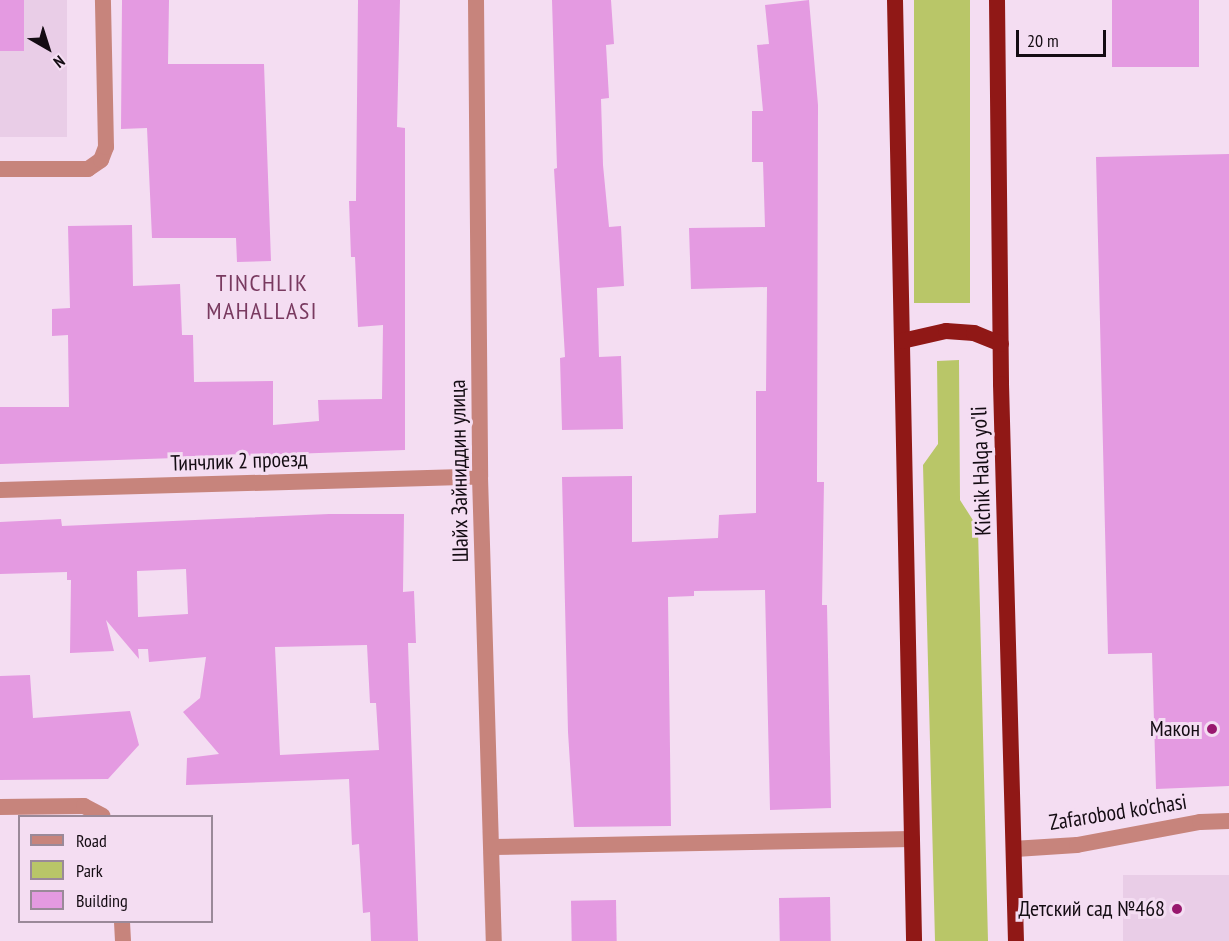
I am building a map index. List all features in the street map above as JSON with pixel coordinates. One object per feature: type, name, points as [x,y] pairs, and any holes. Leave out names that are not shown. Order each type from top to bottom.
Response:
[{"type":"highway","points":[[896,0],[914,941]]},
{"type":"highway","name":"Kichik Halqa yo'li","points":[[997,0],[1001,344],[1016,941]]},
{"type":"highway","points":[[902,341],[946,331],[974,333],[1001,344]]},
{"type":"street","points":[[0,169],[88,169],[101,160],[106,147],[103,0]]},
{"type":"street","name":"Шайх Зайниддин улица","points":[[476,0],[480,477],[493,847],[494,941]]},
{"type":"street","name":"Тинчлик 2 проезд","points":[[0,490],[480,477]]},
{"type":"street","points":[[0,807],[84,806],[101,815]]},
{"type":"street","name":"Zafarobod ko'chasi","points":[[1014,849],[1077,845],[1200,822],[1229,821]]},
{"type":"street","points":[[493,847],[912,839]]},
{"type":"street","points":[[122,923],[123,941]]},
{"type":"shaded area","points":[[0,0],[67,0],[67,137],[0,137]]},
{"type":"shaded area","name":"Детский сад №468","points":[[1123,875],[1229,875],[1229,941],[1123,941]]},
{"type":"green space","points":[[914,0],[970,0],[970,303],[914,303]]},
{"type":"green space","points":[[959,360],[960,500],[978,528],[988,941],[935,941],[923,465],[938,444],[937,361]]},
{"type":"building","points":[[0,0],[24,0],[24,51],[0,51]]},
{"type":"building","points":[[122,0],[169,0],[168,64],[264,64],[271,261],[237,262],[236,238],[152,238],[147,128],[121,129]]},
{"type":"building","points":[[358,0],[400,0],[397,127],[405,128],[405,450],[0,464],[0,407],[69,407],[68,335],[52,336],[52,309],[70,308],[68,226],[132,225],[133,286],[180,284],[182,335],[193,335],[194,382],[273,381],[273,425],[319,421],[318,400],[382,399],[383,325],[358,327],[355,257],[351,257],[349,201],[356,201]]},
{"type":"building","points":[[552,0],[611,0],[614,44],[606,45],[609,98],[601,99],[603,165],[609,227],[621,226],[624,286],[597,288],[599,357],[621,356],[623,429],[562,430],[560,358],[565,357],[554,169],[557,168]]},
{"type":"building","points":[[809,0],[818,105],[817,482],[824,482],[822,605],[827,605],[831,808],[770,810],[765,590],[694,591],[694,596],[668,597],[671,826],[574,827],[568,732],[562,477],[632,476],[632,542],[718,538],[719,515],[756,513],[756,391],[766,391],[767,287],[691,289],[689,228],[765,227],[763,162],[752,162],[752,111],[763,111],[757,45],[769,44],[765,5]]},
{"type":"building","points":[[1112,0],[1199,0],[1199,67],[1112,67]]},
{"type":"building","points":[[1229,154],[1229,786],[1156,789],[1152,653],[1108,654],[1096,157]]},
{"type":"building","points":[[329,514],[404,514],[403,592],[414,591],[416,643],[408,643],[418,941],[371,941],[370,912],[363,913],[359,844],[352,845],[349,779],[186,785],[187,758],[219,754],[183,712],[200,698],[206,657],[149,662],[148,649],[138,649],[139,659],[106,620],[114,651],[70,653],[71,580],[67,580],[67,572],[0,574],[0,522],[61,519],[62,526]],"holes":[[[186,569],[188,614],[138,617],[137,571]],[[367,645],[370,703],[376,703],[379,750],[280,755],[275,647]]]},
{"type":"building","points":[[30,675],[33,718],[130,711],[139,745],[108,779],[0,780],[0,676]]},
{"type":"building","points":[[830,897],[831,941],[780,941],[779,898]]},
{"type":"building","points":[[616,900],[617,941],[572,941],[571,901]]},
{"type":"place","name":"Макон","points":[[1212,729]]},
{"type":"place","name":"Детский сад №468","points":[[1177,909]]},
{"type":"district","name":"TINCHLIK MAHALLASI","points":[[262,297]]}]
